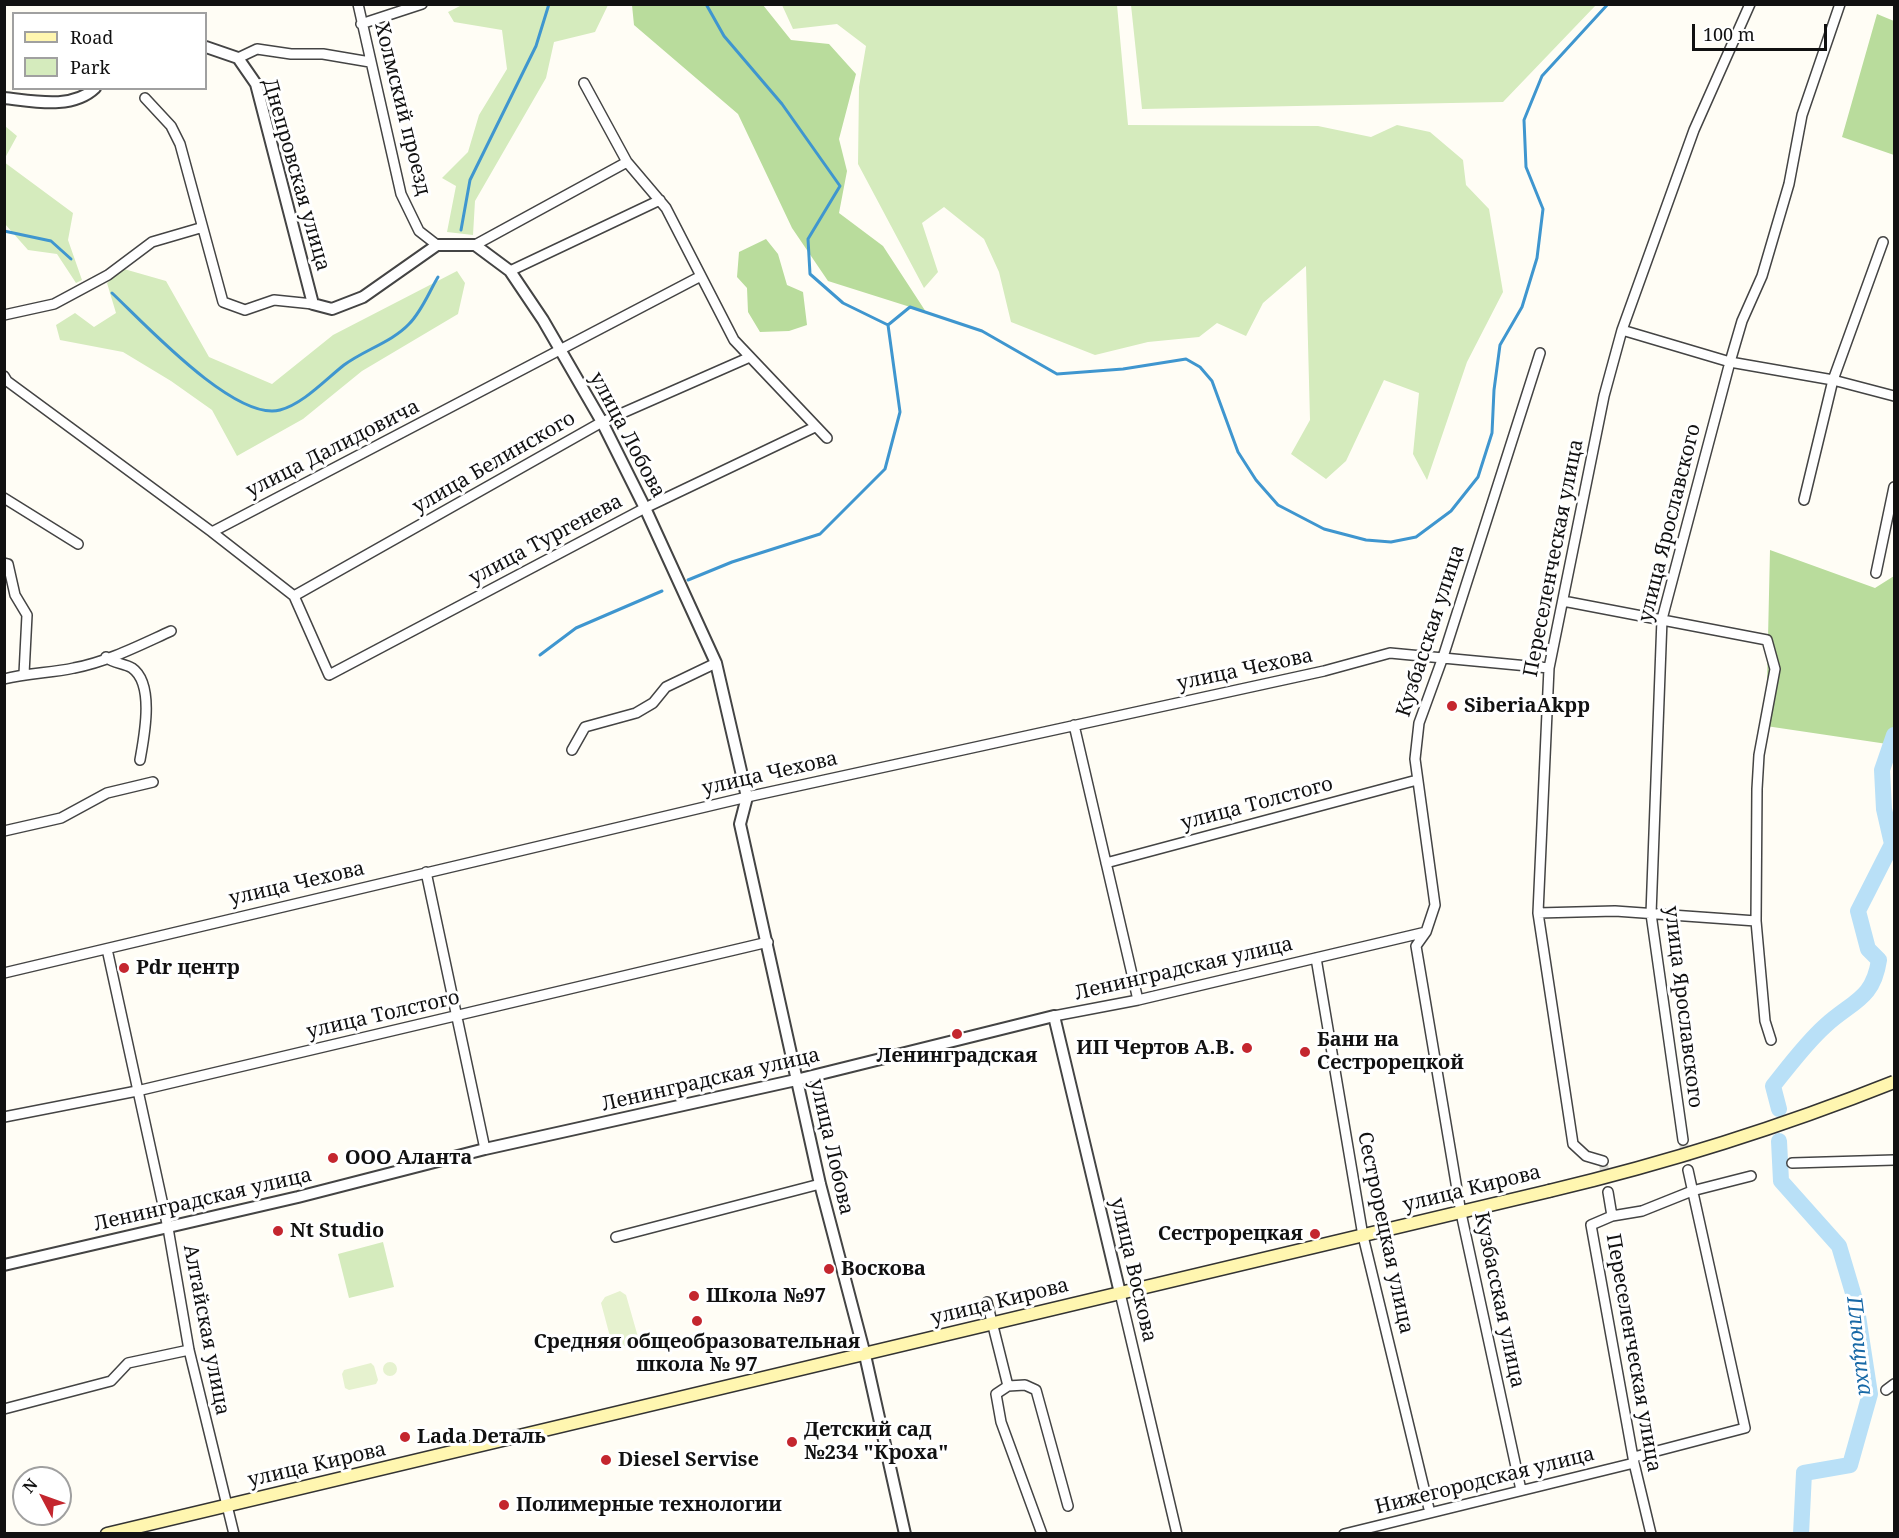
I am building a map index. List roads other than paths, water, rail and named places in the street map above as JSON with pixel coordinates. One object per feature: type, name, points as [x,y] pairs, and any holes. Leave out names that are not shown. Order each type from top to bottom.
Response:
[{"type":"main road","name":"улица Кирова","points":[[106,1533],[865,1355],[1625,1173],[1801,1119],[1894,1082]]},
{"type":"street","name":"Холмский проезд","points":[[358,4],[401,194],[419,231],[437,245]]},
{"type":"street","points":[[361,24],[422,4]]},
{"type":"street","name":"Переселенческая улица","points":[[1604,1161],[1586,1156],[1573,1144],[1538,913],[1548,668],[1604,396],[1622,330],[1694,130],[1750,4]]},
{"type":"street","name":"улица Ярославского","points":[[1683,1140],[1651,914],[1662,619],[1730,362],[1742,321],[1762,276],[1789,184],[1802,115],[1840,4]]},
{"type":"street","points":[[207,47],[238,58],[257,49],[291,54],[323,54],[370,62]]},
{"type":"street","name":"Днепровская улица","points":[[238,58],[256,84],[312,304]]},
{"type":"street","points":[[584,83],[627,162],[666,208],[734,340],[827,438]]},
{"type":"street","points":[[4,98],[51,103],[87,97],[93,90]]},
{"type":"street","points":[[145,98],[171,126],[180,144],[200,228],[223,302],[245,310],[274,300],[312,304],[332,309],[363,297],[437,245],[475,245],[627,162]]},
{"type":"street","points":[[510,271],[660,200]]},
{"type":"street","points":[[4,315],[54,304],[108,275],[152,242],[200,228]]},
{"type":"street","points":[[1804,500],[1833,380],[1883,242]]},
{"type":"street","name":"улица Лобова","points":[[475,245],[510,271],[561,351],[602,422],[645,507],[722,679],[747,797],[740,824],[820,1184],[865,1355],[905,1533]]},
{"type":"street","name":"улица Далидовича","points":[[212,532],[701,276]]},
{"type":"street","points":[[1622,330],[1730,362],[1833,380],[1894,396]]},
{"type":"street","name":"Кузбасская улица","points":[[1521,1490],[1461,1213],[1416,946],[1426,932],[1435,905],[1414,759],[1419,723],[1443,657],[1540,353]]},
{"type":"street","name":"улица Белинского","points":[[294,596],[602,422],[750,357]]},
{"type":"street","points":[[4,376],[7,381],[212,532],[294,596]]},
{"type":"street","name":"улица Тургенева","points":[[294,596],[329,675],[645,507],[815,426]]},
{"type":"street","points":[[1876,573],[1894,487]]},
{"type":"street","points":[[4,498],[78,544]]},
{"type":"street","points":[[4,563],[8,564],[15,595],[27,615],[24,674]]},
{"type":"street","points":[[1563,601],[1767,640],[1775,669],[1759,754],[1756,921],[1765,1021],[1771,1040]]},
{"type":"street","points":[[4,679],[24,674],[75,668],[138,647],[171,631]]},
{"type":"street","name":"улица Чехова","points":[[4,973],[747,797],[1324,671],[1390,653],[1548,668]]},
{"type":"street","points":[[106,657],[114,664],[132,667],[140,678],[147,722],[140,760]]},
{"type":"street","points":[[572,750],[585,727],[636,713],[653,704],[666,687],[716,663]]},
{"type":"street","points":[[1074,725],[1138,1000]]},
{"type":"street","name":"улица Толстого","points":[[1106,863],[1418,780]]},
{"type":"street","points":[[4,831],[61,818],[106,793],[153,782]]},
{"type":"street","points":[[426,872],[485,1149]]},
{"type":"street","points":[[1538,913],[1615,911],[1756,921]]},
{"type":"street","name":"Ленинградская улица","points":[[4,1265],[168,1228],[485,1149],[796,1080],[1054,1016],[1138,1000],[1426,932]]},
{"type":"street","name":"улица Толстого","points":[[4,1117],[137,1091],[768,942]]},
{"type":"street","name":"Алтайская улица","points":[[107,949],[168,1228],[189,1350],[234,1533]]},
{"type":"street","name":"Сестрорецкая улица","points":[[1316,958],[1363,1236],[1430,1512]]},
{"type":"street","name":"улица Воскова","points":[[1054,1016],[1177,1533]]},
{"type":"street","points":[[1792,1163],[1894,1160]]},
{"type":"street","points":[[1688,1170],[1692,1191]]},
{"type":"street","points":[[1612,1216],[1642,1211],[1692,1191],[1751,1176]]},
{"type":"street","points":[[616,1237],[820,1184]]},
{"type":"street","name":"Нижегородская улица","points":[[1344,1533],[1521,1490],[1744,1428],[1692,1191]]},
{"type":"street","name":"Переселенческая улица","points":[[1608,1192],[1612,1216],[1591,1225],[1634,1460],[1651,1533]]},
{"type":"street","points":[[987,1302],[1008,1386]]},
{"type":"street","points":[[4,1409],[111,1381],[128,1363],[189,1350]]},
{"type":"street","points":[[1042,1533],[1001,1422],[996,1395],[1008,1386],[1025,1385],[1036,1390],[1068,1506]]},
{"type":"waterway","points":[[461,230],[470,180],[536,46],[549,4]]},
{"type":"waterway","points":[[706,4],[724,36],[782,104],[840,186],[808,239],[810,274],[843,303],[888,325],[910,307],[982,331],[1057,374],[1123,369],[1186,359],[1200,367],[1212,381],[1238,452],[1256,480],[1278,505],[1324,529],[1366,540],[1391,542],[1416,537],[1451,511],[1478,477],[1492,433],[1494,390],[1500,345],[1522,307],[1537,258],[1543,209],[1526,167],[1524,120],[1542,76],[1608,4]]},
{"type":"waterway","points":[[4,231],[51,241],[71,259]]},
{"type":"waterway","points":[[112,293],[167,346],[216,386],[239,401],[261,410],[280,410],[297,403],[344,365],[402,330],[418,313],[438,277]]},
{"type":"waterway","points":[[688,580],[732,562],[820,534],[885,469],[900,412],[888,325]]},
{"type":"waterway","points":[[540,655],[576,628],[662,591]]},
{"type":"waterway","name":"Плющиха","points":[[1779,1109],[1773,1086],[1818,1033],[1860,999],[1872,984],[1876,973],[1879,960],[1868,949],[1858,911],[1892,844],[1884,809],[1882,770],[1894,735]]},
{"type":"waterway","name":"Плющиха","points":[[1779,1141],[1781,1181],[1839,1246],[1856,1303],[1870,1394],[1850,1465],[1804,1473],[1801,1534]]},
{"type":"tunnel","points":[[1683,1140],[1688,1170]]},
{"type":"tunnel","points":[[1603,1161],[1608,1192]]},
{"type":"place","name":"SiberiaAkpp","points":[[1452,706]]},
{"type":"place","name":"Pdr центр","points":[[124,968]]},
{"type":"place","name":"Ленинградская","points":[[957,1034]]},
{"type":"place","name":"ИП Чертов А.В.","points":[[1247,1048]]},
{"type":"place","name":"Бани на Сестрорецкой","points":[[1305,1052]]},
{"type":"place","name":"ООО Аланта","points":[[333,1158]]},
{"type":"place","name":"Nt Studio","points":[[278,1231]]},
{"type":"place","name":"Сестрорецкая","points":[[1315,1234]]},
{"type":"place","name":"Воскова","points":[[829,1269]]},
{"type":"place","name":"Школа №97","points":[[694,1296]]},
{"type":"place","name":"Средняя общеобразовательная школа № 97","points":[[697,1321]]},
{"type":"place","name":"Lada Dеталь","points":[[405,1437]]},
{"type":"place","name":"Детский сад №234 \"Кроха\"","points":[[792,1442]]},
{"type":"place","name":"Diesel Servise","points":[[606,1460]]},
{"type":"place","name":"Полимерные технологии","points":[[504,1505]]}]
